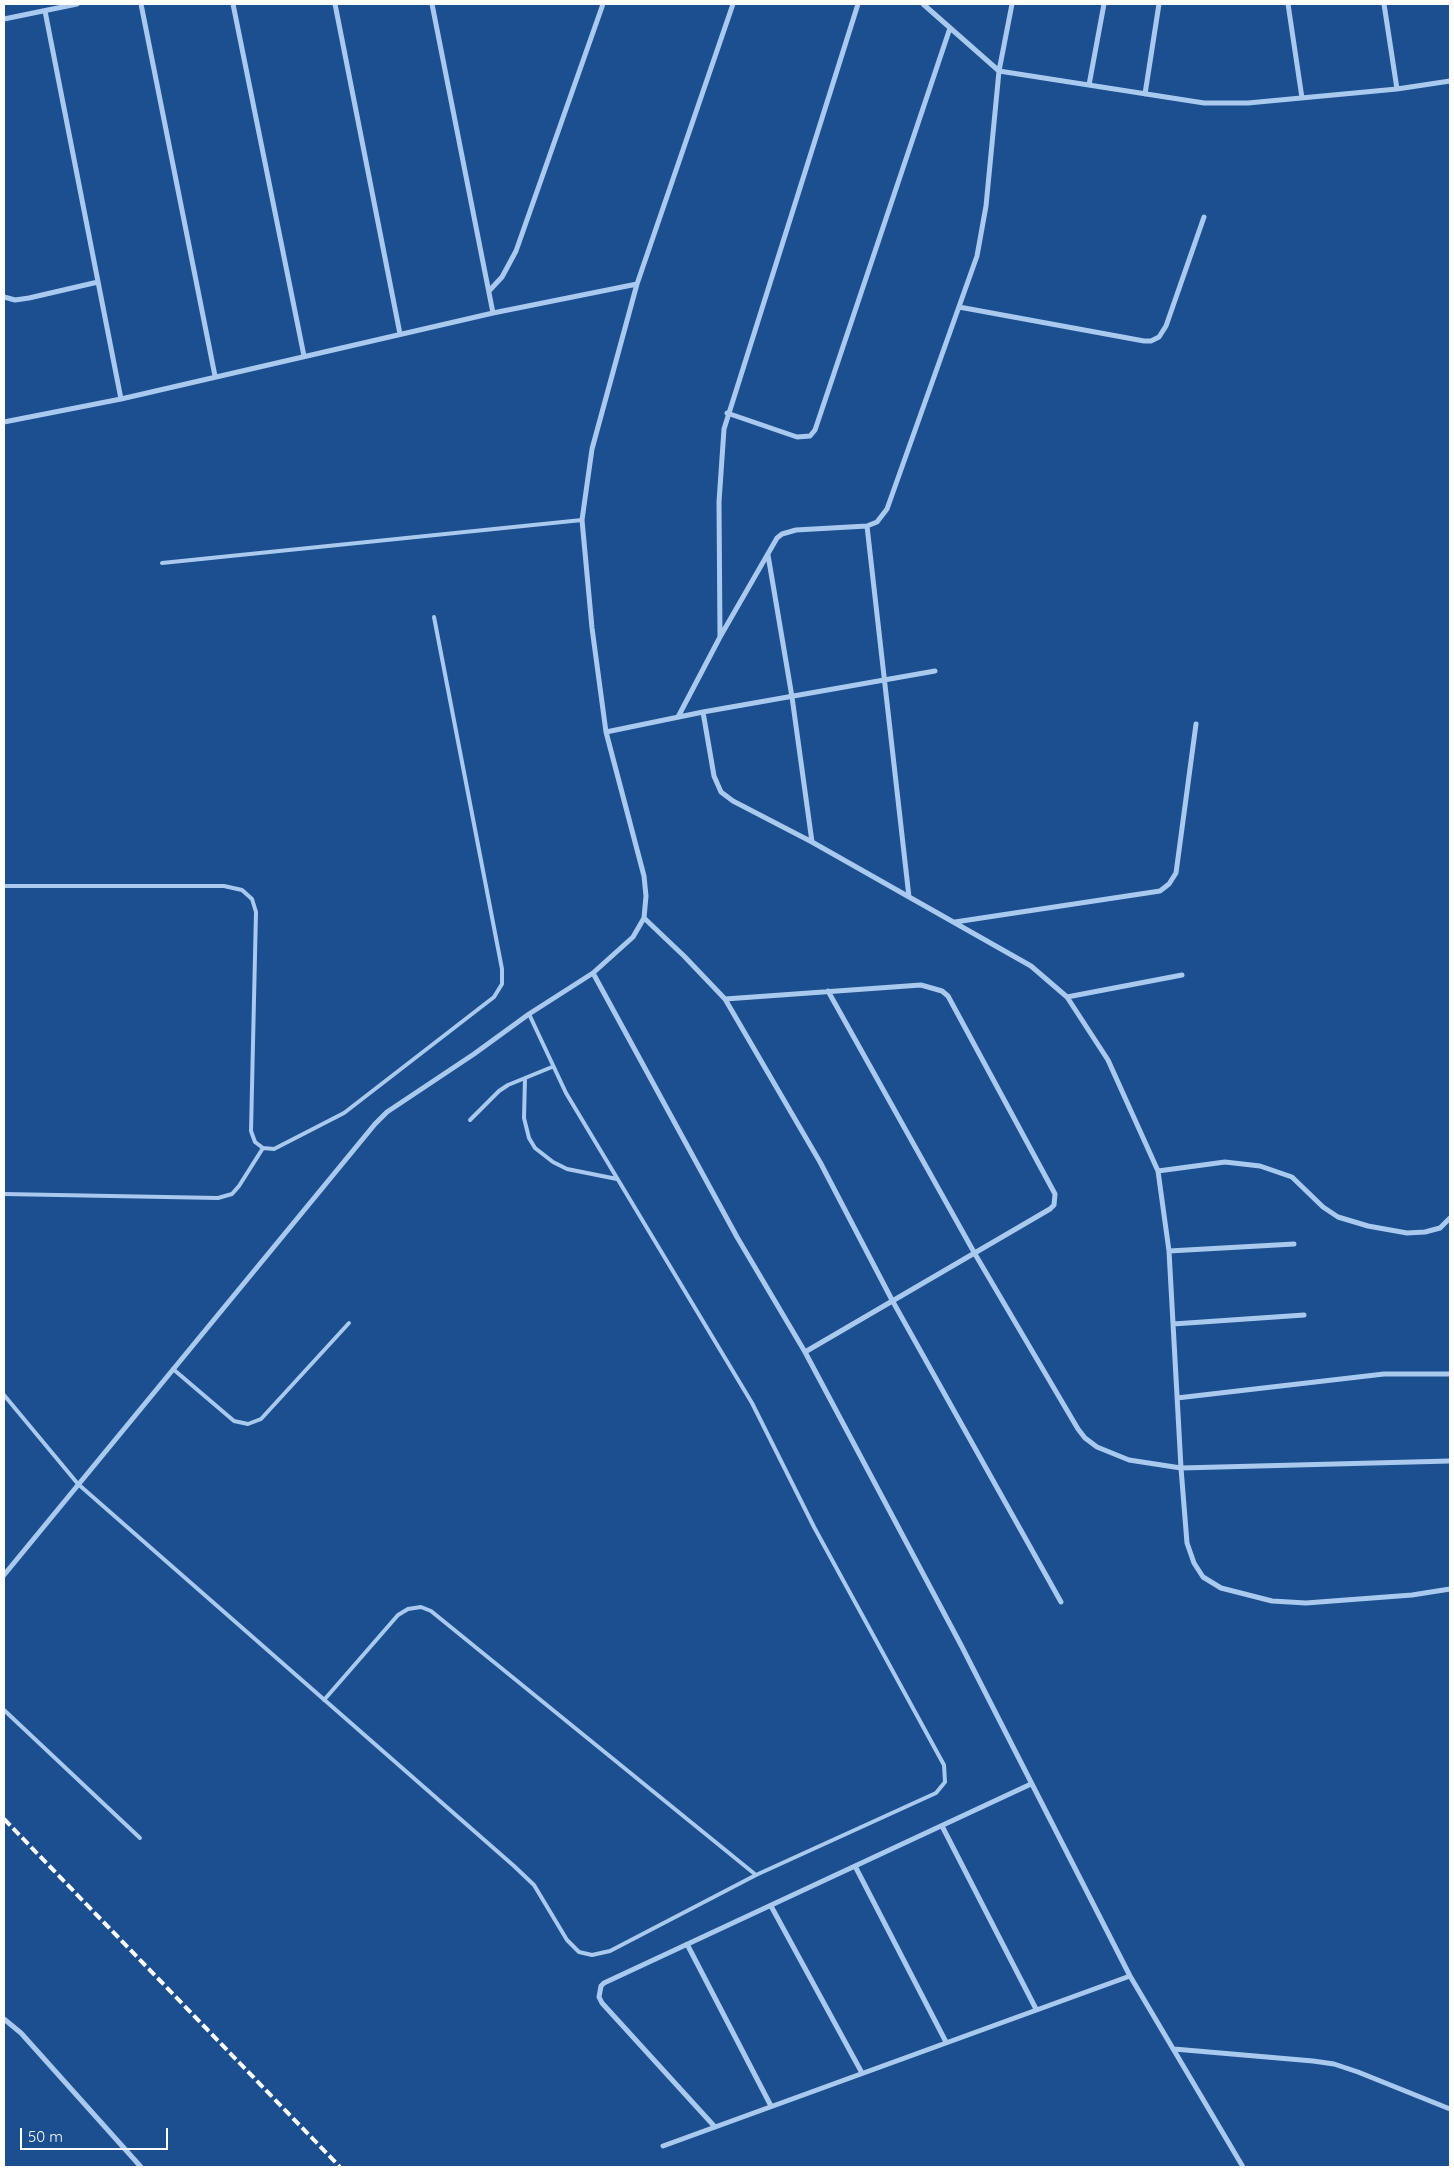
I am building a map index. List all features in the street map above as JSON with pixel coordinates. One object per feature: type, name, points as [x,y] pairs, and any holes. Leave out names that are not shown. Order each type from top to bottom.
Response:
[{"type":"street","points":[[4,20],[77,4]]},
{"type":"street","points":[[140,4],[215,376]]},
{"type":"street","points":[[233,4],[304,356]]},
{"type":"street","points":[[335,4],[400,334]]},
{"type":"street","points":[[432,4],[493,313]]},
{"type":"street","points":[[488,291],[502,277],[516,251],[603,4]]},
{"type":"street","points":[[4,1575],[375,1124],[387,1112],[474,1054],[529,1014],[593,973],[633,937],[644,918],[646,896],[644,876],[606,732],[592,628],[582,520],[592,449],[637,284],[683,144],[734,4]]},
{"type":"street","points":[[720,637],[718,502],[727,413],[858,4]]},
{"type":"street","points":[[923,4],[999,71],[1204,103],[1224,104],[1302,98],[1397,89],[1450,81]]},
{"type":"street","points":[[678,717],[720,637],[777,538],[788,532],[867,526],[877,522],[887,509],[977,256],[982,232],[999,71],[1012,4]]},
{"type":"street","points":[[1089,86],[1104,4]]},
{"type":"street","points":[[1144,94],[1159,4]]},
{"type":"street","points":[[1288,4],[1302,98]]},
{"type":"street","points":[[1384,4],[1397,89]]},
{"type":"street","points":[[45,11],[121,399]]},
{"type":"street","points":[[727,413],[797,437],[810,436],[815,430],[950,28]]},
{"type":"street","points":[[959,306],[1144,342],[1151,341],[1159,337],[1166,326],[1204,217]]},
{"type":"street","points":[[4,297],[15,300],[29,298],[98,282]]},
{"type":"street","points":[[4,422],[121,399],[493,313],[637,284]]},
{"type":"street","points":[[867,526],[910,897]]},
{"type":"street","points":[[768,554],[792,697],[812,842]]},
{"type":"street","points":[[606,732],[704,712],[935,671]]},
{"type":"street","points":[[704,712],[714,776],[721,792],[733,801],[812,842],[1031,966],[1067,997],[1108,1060],[1158,1171],[1168,1251],[1187,1543],[1194,1562],[1203,1577],[1221,1588],[1272,1601],[1306,1603],[1412,1595],[1450,1590]]},
{"type":"street","points":[[954,922],[1160,891],[1170,884],[1176,873],[1196,724]]},
{"type":"street","points":[[644,918],[684,956],[724,999],[820,1162],[892,1300],[1061,1602]]},
{"type":"street","points":[[593,973],[736,1237],[805,1352],[961,1645],[1130,1976],[1243,2167]]},
{"type":"street","points":[[1067,997],[1182,975]]},
{"type":"street","points":[[724,999],[920,985],[935,988],[948,996],[1055,1194],[1054,1205],[1050,1209],[805,1352]]},
{"type":"street","points":[[828,991],[975,1254],[1078,1429],[1097,1447],[1129,1460],[1181,1468],[1450,1461]]},
{"type":"street","points":[[1158,1171],[1225,1162],[1260,1166],[1292,1177],[1323,1207],[1338,1217],[1368,1226],[1407,1233],[1425,1232],[1440,1228],[1450,1218]]},
{"type":"street","points":[[1168,1251],[1294,1244]]},
{"type":"street","points":[[1173,1324],[1304,1315]]},
{"type":"street","points":[[1177,1398],[1384,1374],[1450,1374]]},
{"type":"street","points":[[715,2127],[602,2003],[599,1997],[600,1986],[1031,1784]]},
{"type":"street","points":[[942,1826],[1036,2009]]},
{"type":"street","points":[[855,1866],[946,2042]]},
{"type":"street","points":[[771,1906],[862,2073]]},
{"type":"street","points":[[687,1944],[771,2106]]},
{"type":"street","points":[[663,2146],[1130,1976]]},
{"type":"street","points":[[4,2019],[21,2033],[141,2167]]},
{"type":"street","points":[[1174,2049],[1334,2064],[1450,2109]]},
{"type":"lane","points":[[162,563],[582,520]]},
{"type":"lane","points":[[4,886],[224,886],[242,890],[252,899],[256,912],[251,1130],[255,1142],[263,1148],[274,1148],[344,1113],[494,998],[502,984],[502,969],[434,616]]},
{"type":"lane","points":[[4,1395],[78,1484],[534,1885],[567,1940],[579,1952],[592,1955],[610,1951],[756,1875],[936,1793],[945,1782],[944,1765],[814,1526],[752,1403],[552,1068],[529,1014]]},
{"type":"lane","points":[[470,1120],[499,1091],[552,1068]]},
{"type":"lane","points":[[526,1078],[524,1118],[529,1138],[535,1148],[567,1170],[617,1179]]},
{"type":"lane","points":[[4,1194],[218,1198],[232,1194],[263,1148]]},
{"type":"lane","points":[[173,1369],[234,1421],[248,1424],[261,1419],[349,1322]]},
{"type":"lane","points":[[324,1700],[398,1615],[408,1609],[421,1607],[432,1611],[756,1875]]},
{"type":"lane","points":[[4,1710],[140,1838]]},
{"type":"railway","points":[[4,1819],[340,2167]]}]
